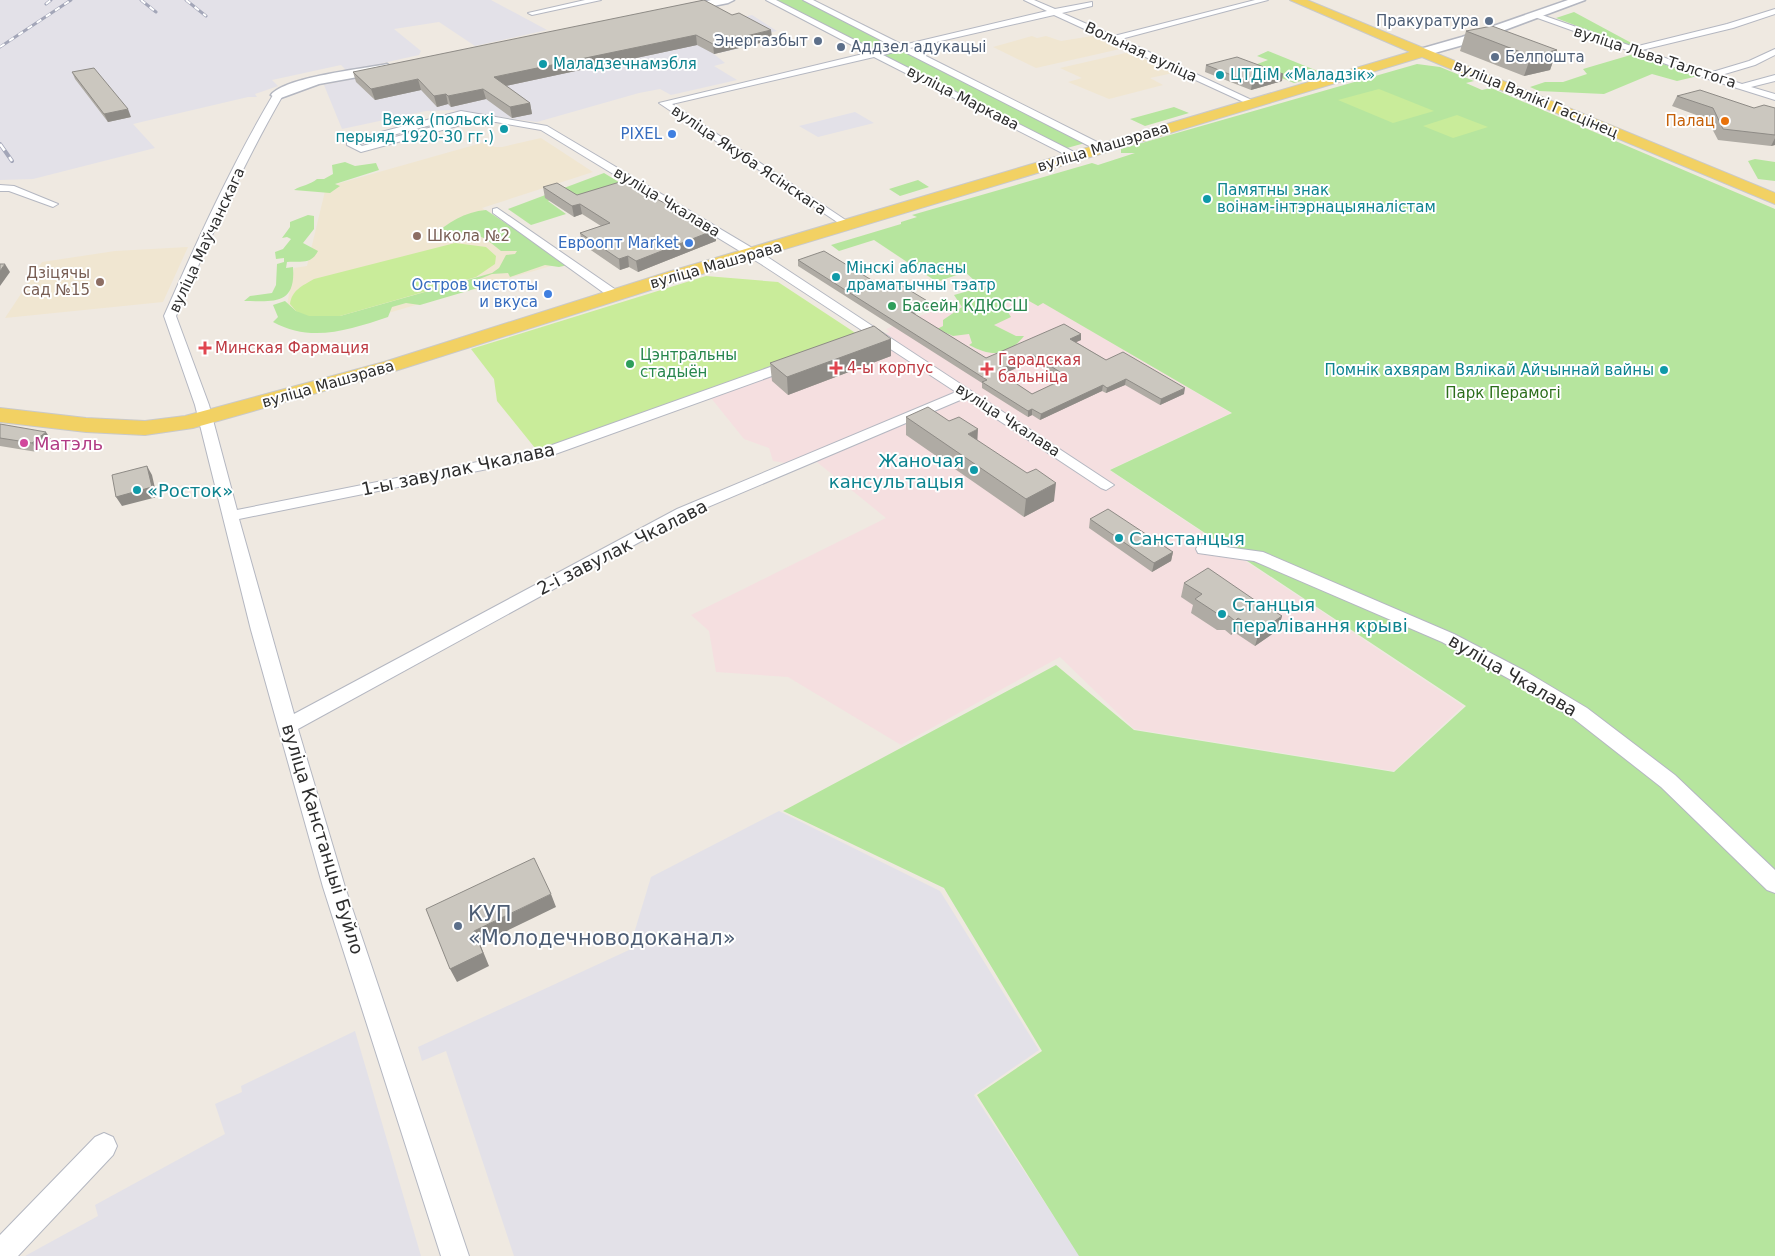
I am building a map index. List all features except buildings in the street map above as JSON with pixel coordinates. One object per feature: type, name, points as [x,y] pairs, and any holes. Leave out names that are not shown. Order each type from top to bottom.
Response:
[{"type":"main road","name":"вуліца Вялікі Гасцінец","points":[[1296,0],[1775,199]]},
{"type":"main road","name":"вуліца Машэрава","points":[[0,415],[86,425],[145,428],[167,426],[205,418],[391,366],[615,295],[1424,52]]},
{"type":"street","points":[[532,13],[597,0]]},
{"type":"street","points":[[668,12],[713,1],[728,0]]},
{"type":"street","name":"вуліца Маркава","points":[[770,0],[1074,156]]},
{"type":"street","name":"вуліца Маркава","points":[[807,0],[1101,148]]},
{"type":"street","name":"Вольная вуліца","points":[[1028,0],[1253,104]]},
{"type":"street","points":[[1112,39],[1264,0]]},
{"type":"street","points":[[1424,52],[1579,0]]},
{"type":"street","name":"вуліца Якуба Ясінскага","points":[[846,226],[664,103],[1089,4]]},
{"type":"street","points":[[1633,50],[1730,26],[1775,11]]},
{"type":"street","name":"вуліца Льва Талстога","points":[[1536,16],[1708,76],[1775,97]]},
{"type":"street","points":[[1708,76],[1752,63],[1775,52]]},
{"type":"street","points":[[278,96],[288,90],[314,83],[401,65]]},
{"type":"street","points":[[1743,86],[1775,78]]},
{"type":"street","name":"вуліца Маўчанскага","points":[[205,418],[170,316],[202,243],[261,124],[278,96]]},
{"type":"street","name":"вуліца Чкалава","points":[[496,119],[472,119],[361,150],[351,143],[461,114],[496,119],[544,128],[753,254],[879,334],[1106,485]]},
{"type":"street","points":[[0,188],[10,188],[53,204]]},
{"type":"street","points":[[498,211],[615,295]]},
{"type":"street","points":[[855,340],[879,334]]},
{"type":"street","name":"1-ы завулак Чкалава","points":[[232,516],[542,454],[802,360]]},
{"type":"street","name":"2-і завулак Чкалава","points":[[289,726],[454,637],[563,575],[684,512],[966,393]]},
{"type":"street","name":"вуліца Канстанцыі Буйло","points":[[205,418],[232,516],[260,630],[334,887],[455,1256]]},
{"type":"street","name":"вуліца Чкалава","points":[[1204,549],[1257,556],[1448,638],[1519,676],[1580,712],[1668,780],[1775,884]]},
{"type":"street","points":[[0,1255],[104,1146]]},
{"type":"shaded area","points":[[0,0],[491,0],[547,30],[475,46],[439,22],[394,29],[421,51],[419,55],[347,71],[341,65],[272,80],[278,86],[255,94],[257,97],[248,97],[133,124],[155,148],[33,179],[0,180]]},
{"type":"shaded area","points":[[752,15],[777,31],[765,34],[738,49],[714,54],[725,63],[714,66],[737,80],[671,95],[660,89],[639,93],[537,122],[452,110],[426,111],[342,129],[324,85],[552,39],[726,21]]},
{"type":"shaded area","points":[[1032,36],[1037,38],[1046,36],[1061,41],[1092,36],[1120,49],[1036,68],[993,47]]},
{"type":"shaded area","points":[[1130,52],[1173,73],[1150,78],[1163,85],[1109,99],[1068,82],[1082,78],[1060,68]]},
{"type":"shaded area","points":[[855,112],[874,123],[818,137],[799,126]]},
{"type":"shaded area","name":"Школа №2","points":[[541,138],[593,172],[482,208],[558,264],[343,326],[286,310],[294,268],[307,266],[326,187],[485,142],[495,147],[502,147]]},
{"type":"shaded area","name":"Дзіцячы сад №15","points":[[188,247],[163,302],[5,318],[42,262],[115,251]]},
{"type":"shaded area","points":[[1008,282],[1231,413],[1109,470],[1463,706],[1394,771],[1134,729],[1060,657],[901,745],[788,677],[716,672],[709,631],[691,615],[886,518],[807,454],[785,463],[773,461],[769,448],[744,439],[711,398],[890,332],[886,329]]},
{"type":"shaded area","points":[[779,811],[940,891],[1039,1050],[974,1095],[1080,1256],[514,1256],[446,1051],[422,1061],[418,1047],[629,950],[651,877]]},
{"type":"shaded area","points":[[355,1031],[421,1256],[25,1256],[98,1216],[95,1205],[225,1134],[215,1104],[242,1092],[241,1086]]},
{"type":"green space","points":[[775,0],[802,0],[1085,143],[1067,148]]},
{"type":"green space","points":[[1574,12],[1637,46],[1632,47],[1556,18]]},
{"type":"green space","points":[[1268,51],[1325,74],[1294,83],[1252,66],[1268,60],[1257,56]]},
{"type":"green space","points":[[1634,54],[1698,76],[1677,81],[1652,74],[1604,94],[1539,91],[1530,87],[1545,82],[1563,82],[1587,74],[1583,69]]},
{"type":"green space","name":"Парк Перамогі","points":[[1417,64],[1440,67],[1474,81],[1466,83],[1482,90],[1491,88],[1775,209],[1775,1256],[1079,1256],[977,1095],[1042,1051],[944,888],[783,811],[1056,665],[1134,730],[1394,772],[1466,706],[1110,470],[1232,413],[1043,303],[1038,306],[1020,296],[1002,303],[1011,317],[994,325],[1016,336],[1024,336],[1011,348],[999,353],[985,352],[977,349],[969,345],[972,343],[969,334],[953,336],[937,329],[943,326],[943,320],[962,307],[954,295],[993,284],[990,279],[975,281],[965,272],[937,282],[874,240],[839,251],[831,245],[901,224],[901,222],[917,217],[912,215],[1092,163],[1098,165],[1135,153],[1121,153],[1121,149]]},
{"type":"green space","points":[[1379,89],[1434,111],[1393,123],[1338,100]]},
{"type":"green space","points":[[1174,107],[1189,113],[1145,126],[1130,119]]},
{"type":"green space","points":[[1457,115],[1488,127],[1453,138],[1423,126]]},
{"type":"green space","points":[[1755,159],[1775,162],[1775,181],[1758,179],[1748,161]]},
{"type":"green space","points":[[345,162],[355,166],[376,163],[379,170],[335,184],[340,186],[330,193],[294,190],[317,179],[324,179],[333,174],[332,165]]},
{"type":"green space","points":[[604,173],[622,184],[594,196],[564,196],[548,201],[566,214],[531,225],[508,209]]},
{"type":"green space","points":[[918,180],[929,187],[900,196],[889,189]]},
{"type":"green space","points":[[486,210],[568,265],[559,267],[545,265],[510,277],[508,273],[492,274],[477,280],[481,287],[420,305],[406,303],[392,307],[388,317],[344,330],[316,333],[302,332],[273,322],[278,317],[273,305],[285,301],[296,311],[340,316],[492,273],[499,268],[506,255],[515,254],[517,251],[501,251],[486,239],[472,233],[441,241],[433,237],[457,219],[471,213]]},
{"type":"green space","points":[[308,215],[314,216],[314,229],[303,243],[318,251],[309,260],[287,262],[286,268],[293,267],[291,289],[280,299],[273,301],[244,301],[250,296],[272,293],[276,285],[277,264],[284,262],[284,258],[276,259],[275,252],[283,249],[291,239],[287,237],[282,238],[290,227],[290,222]]},
{"type":"green space","points":[[455,243],[486,247],[496,256],[495,264],[476,277],[340,316],[309,316],[296,311],[290,304],[295,292],[314,279]]},
{"type":"green space","name":"Цэнтральны стадыён","points":[[706,276],[778,282],[857,334],[539,453],[497,401],[494,379],[471,349]]},
{"type":"railway","points":[[46,4],[51,0]]},
{"type":"railway","points":[[0,47],[71,0]]},
{"type":"railway","points":[[141,0],[156,12]]},
{"type":"railway","points":[[186,0],[206,16]]},
{"type":"railway","points":[[0,144],[12,161]]},
{"type":"place","name":"Пракуратура","points":[[1489,21]]},
{"type":"place","name":"Энергазбыт","points":[[818,41]]},
{"type":"place","name":"Аддзел адукацыі","points":[[841,47]]},
{"type":"place","name":"Белпошта","points":[[1495,57]]},
{"type":"place","name":"Маладзечнамэбля","points":[[543,64]]},
{"type":"place","name":"ЦТДіМ «Маладзік»","points":[[1220,75]]},
{"type":"place","name":"Палац","points":[[1725,121]]},
{"type":"place","name":"Вежа (польскі перыяд 1920-30 гг.)","points":[[504,129]]},
{"type":"place","name":"PIXEL","points":[[672,134]]},
{"type":"place","name":"Памятны знак воінам-інтэрнацыяналістам","points":[[1207,199]]},
{"type":"place","name":"Школа №2","points":[[417,236]]},
{"type":"place","name":"Евроопт Market","points":[[689,243]]},
{"type":"place","name":"Мінскі абласны драматычны тэатр","points":[[836,277]]},
{"type":"place","name":"Дзіцячы сад №15","points":[[100,282]]},
{"type":"place","name":"Остров чистоты и вкуса","points":[[548,294]]},
{"type":"place","name":"Басейн КДЮСШ","points":[[892,306]]},
{"type":"place","name":"Минская Фармация","points":[[205,348]]},
{"type":"place","name":"Цэнтральны стадыён","points":[[630,364]]},
{"type":"place","name":"4-ы корпус","points":[[836,368]]},
{"type":"place","name":"Гарадская бальніца","points":[[987,369]]},
{"type":"place","name":"Помнік ахвярам Вялікай Айчыннай вайны","points":[[1664,370]]},
{"type":"place","name":"Матэль","points":[[24,443]]},
{"type":"place","name":"Жаночая кансультацыя","points":[[974,470]]},
{"type":"place","name":"«Росток»","points":[[137,490]]},
{"type":"place","name":"Санстанцыя","points":[[1119,538]]},
{"type":"place","name":"Станцыя пералівання крыві","points":[[1222,614]]},
{"type":"place","name":"КУП «Молодечноводоканал»","points":[[458,926]]}]
